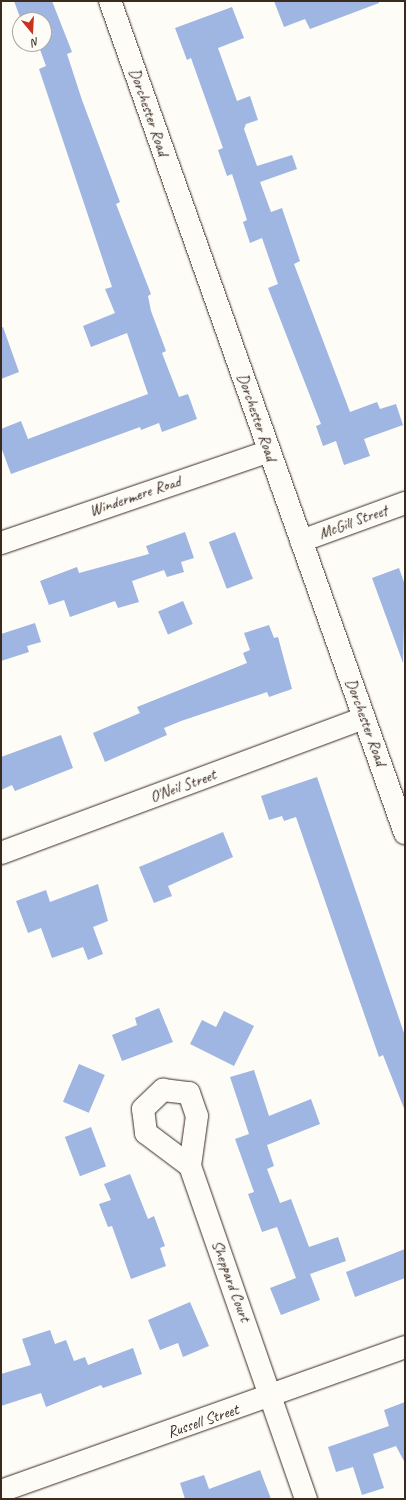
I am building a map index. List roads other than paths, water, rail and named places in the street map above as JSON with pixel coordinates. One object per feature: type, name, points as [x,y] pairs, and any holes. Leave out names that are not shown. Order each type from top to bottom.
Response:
[{"type":"street","name":"Dorchester Road","points":[[110,1],[405,833]]},
{"type":"street","name":"Windermere Road","points":[[1,543],[269,451]]},
{"type":"street","name":"McGill Street","points":[[301,541],[405,503]]},
{"type":"street","name":"O'Neil Street","points":[[1,853],[364,718]]},
{"type":"street","name":"Sheppard Court","points":[[190,1166],[272,1397],[306,1499]]},
{"type":"street","name":"Russell Street","points":[[1,1491],[272,1397],[405,1347]]}]
